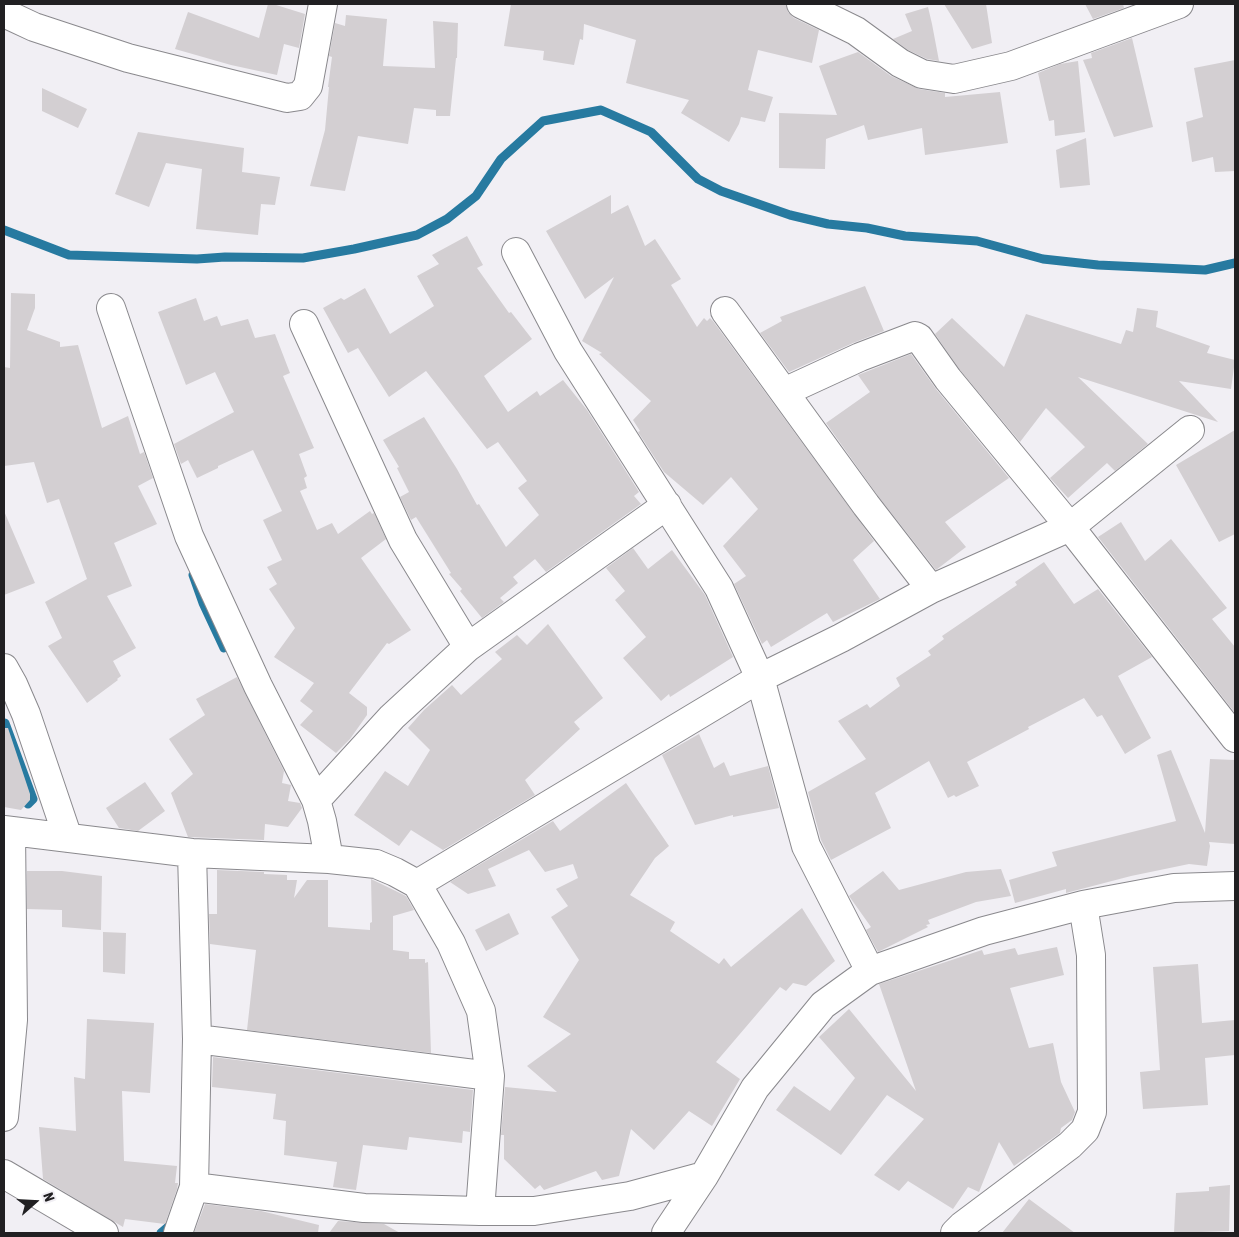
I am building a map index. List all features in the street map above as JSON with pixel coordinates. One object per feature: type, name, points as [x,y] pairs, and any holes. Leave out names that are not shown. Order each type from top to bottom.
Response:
[{"type":"street","points":[[4,13],[34,27],[128,58],[287,98],[300,96],[308,86],[323,4]]},
{"type":"street","points":[[801,4],[856,31],[900,63],[922,74],[954,79],[1011,66],[1179,4]]},
{"type":"street","points":[[516,252],[568,351],[720,588],[760,678],[806,846],[870,971]]},
{"type":"street","points":[[111,308],[189,536],[258,686],[316,800],[329,859]]},
{"type":"street","points":[[725,311],[866,505],[931,590]]},
{"type":"street","points":[[304,324],[403,540],[468,647]]},
{"type":"street","points":[[784,392],[860,357],[915,336],[919,338],[948,379],[1070,527],[1235,738]]},
{"type":"street","points":[[417,884],[760,678],[931,590],[1070,527],[1190,430]]},
{"type":"street","points":[[316,800],[392,717],[468,647],[667,505]]},
{"type":"street","points":[[4,668],[26,714],[68,838]]},
{"type":"street","points":[[4,1116],[13,1020],[7,831],[192,853],[329,859],[376,864],[417,884],[451,943],[481,1011],[490,1076],[480,1212]]},
{"type":"street","points":[[178,1233],[194,1187],[197,1039],[192,853]]},
{"type":"street","points":[[666,1233],[704,1176],[755,1088],[823,1005],[870,971],[984,931],[1084,905],[1174,888],[1235,886]]},
{"type":"street","points":[[955,1233],[1070,1145],[1085,1130],[1092,1112],[1091,965],[1084,905]]},
{"type":"street","points":[[197,1039],[490,1076]]},
{"type":"street","points":[[4,1174],[104,1233]]},
{"type":"street","points":[[194,1187],[364,1208],[480,1212],[534,1211],[630,1196],[704,1176]]},
{"type":"building","points":[[268,4],[305,14],[299,48],[284,44],[277,75],[231,65],[175,49],[188,12],[259,38]]},
{"type":"building","points":[[511,4],[786,4],[788,12],[794,18],[819,30],[812,63],[758,50],[748,90],[773,97],[765,122],[741,117],[729,142],[681,113],[689,100],[626,83],[636,40],[584,24],[583,40],[580,39],[574,65],[543,60],[544,51],[504,46]]},
{"type":"building","points":[[944,4],[986,4],[992,43],[972,49]]},
{"type":"building","points":[[1085,4],[1123,4],[1124,8],[1093,19]]},
{"type":"building","points":[[928,7],[939,61],[927,59],[908,50],[893,39],[912,31],[905,14]]},
{"type":"building","points":[[346,15],[387,19],[383,66],[435,68],[433,21],[458,23],[457,58],[450,116],[436,116],[436,110],[414,108],[408,144],[358,136],[345,191],[310,186],[325,130],[332,57],[329,56],[335,23],[345,26]]},
{"type":"building","points":[[1132,38],[1153,127],[1114,137],[1083,60],[1092,58],[1091,53]]},
{"type":"building","points":[[858,52],[891,76],[919,89],[945,93],[945,97],[1000,92],[1008,143],[925,155],[922,128],[868,140],[864,125],[826,139],[825,169],[779,168],[779,113],[837,115],[819,66]]},
{"type":"building","points":[[1235,60],[1235,171],[1215,172],[1213,157],[1192,162],[1186,122],[1203,117],[1194,68]]},
{"type":"building","points":[[1078,61],[1085,132],[1055,136],[1054,120],[1049,121],[1038,73],[1060,64]]},
{"type":"building","points":[[42,88],[87,109],[78,128],[42,111]]},
{"type":"building","points":[[138,132],[244,148],[242,172],[280,177],[275,205],[261,204],[258,235],[196,229],[202,169],[166,163],[149,207],[115,194]]},
{"type":"building","points":[[1086,138],[1090,185],[1060,188],[1056,150]]},
{"type":"building","points":[[611,195],[611,214],[628,205],[645,246],[655,239],[681,279],[671,285],[697,327],[704,318],[707,321],[710,318],[713,321],[874,541],[853,560],[880,599],[833,622],[827,613],[771,647],[767,640],[762,644],[734,584],[746,576],[723,546],[758,509],[731,477],[703,505],[664,472],[638,432],[640,431],[633,420],[651,401],[599,354],[602,353],[582,341],[614,277],[585,299],[546,231]]},
{"type":"building","points":[[467,236],[483,265],[477,268],[509,313],[511,312],[532,339],[484,376],[508,412],[537,391],[540,396],[563,380],[587,410],[639,492],[634,496],[641,504],[546,572],[535,559],[513,577],[518,583],[500,598],[504,602],[482,618],[460,591],[462,589],[449,574],[451,573],[416,517],[411,520],[400,497],[409,492],[397,468],[399,467],[383,440],[424,417],[477,505],[479,504],[506,547],[539,515],[518,488],[527,481],[498,442],[487,449],[426,371],[389,397],[358,348],[348,353],[323,308],[341,298],[344,300],[365,288],[390,334],[434,306],[417,276],[439,264],[432,255]]},
{"type":"building","points":[[865,286],[884,331],[789,372],[760,333],[782,321],[780,317]]},
{"type":"building","points":[[11,293],[35,294],[35,308],[27,330],[60,342],[60,347],[78,345],[102,428],[128,416],[140,454],[144,452],[153,478],[138,486],[157,524],[114,543],[132,586],[107,596],[136,648],[113,661],[121,676],[87,703],[48,646],[62,638],[45,602],[87,579],[59,499],[47,503],[34,462],[4,466],[4,367],[10,368]]},
{"type":"building","points":[[196,298],[204,321],[217,316],[221,326],[248,319],[255,338],[275,334],[290,373],[283,376],[314,448],[299,454],[307,476],[304,478],[307,488],[300,491],[317,530],[332,523],[338,534],[370,511],[372,514],[374,513],[386,539],[361,558],[411,630],[389,644],[387,643],[349,693],[367,707],[367,715],[350,739],[336,753],[300,725],[313,711],[300,701],[314,683],[274,657],[295,628],[269,589],[277,584],[267,567],[282,560],[263,520],[282,511],[253,450],[197,478],[188,460],[181,464],[174,444],[234,412],[215,372],[186,385],[158,312]]},
{"type":"building","points":[[1137,308],[1158,311],[1156,327],[1210,346],[1207,353],[1235,360],[1231,389],[1179,381],[1218,422],[1078,377],[1148,444],[1115,471],[1107,463],[1068,498],[1050,478],[1085,447],[1046,408],[1020,442],[960,370],[935,334],[952,318],[1004,367],[1026,314],[1121,344],[1126,330],[1133,332]]},
{"type":"building","points":[[911,354],[936,389],[1009,478],[945,522],[966,547],[936,570],[878,496],[826,423],[870,392],[858,375]]},
{"type":"building","points":[[1235,430],[1235,534],[1219,542],[1176,465]]},
{"type":"building","points":[[4,511],[35,583],[4,595]]},
{"type":"building","points":[[1121,522],[1145,561],[1171,539],[1227,608],[1212,619],[1235,647],[1235,713],[1098,537]]},
{"type":"building","points":[[633,548],[648,569],[672,550],[705,595],[733,657],[670,697],[669,694],[661,701],[623,658],[646,637],[615,600],[625,591],[606,568]]},
{"type":"building","points":[[1044,562],[1074,604],[1098,589],[1152,657],[1118,676],[1151,738],[1125,754],[1102,715],[1097,717],[1084,698],[967,762],[979,786],[956,797],[954,795],[948,798],[929,761],[875,793],[891,828],[831,860],[821,840],[808,792],[866,759],[838,721],[867,704],[870,708],[900,686],[896,678],[931,655],[928,651],[944,639],[942,636],[1017,585],[1015,582]]},
{"type":"building","points":[[548,624],[603,698],[574,722],[580,729],[525,780],[535,795],[443,850],[411,830],[399,846],[354,815],[385,771],[408,786],[430,750],[408,728],[424,710],[452,685],[461,695],[502,659],[495,652],[517,635],[527,645]]},
{"type":"building","points":[[237,677],[284,771],[282,783],[291,785],[288,801],[300,803],[302,808],[288,827],[265,824],[264,840],[188,837],[171,793],[193,774],[169,739],[205,715],[196,699]]},
{"type":"building","points":[[4,728],[8,728],[30,794],[30,800],[21,810],[4,807]]},
{"type":"building","points":[[699,734],[714,768],[724,762],[730,776],[768,766],[779,808],[733,817],[733,815],[695,825],[662,755]]},
{"type":"building","points":[[1171,750],[1205,833],[1210,759],[1235,760],[1235,844],[1209,842],[1207,866],[1189,864],[1131,876],[1066,893],[1066,889],[1015,903],[1009,880],[1057,866],[1052,852],[1176,821],[1157,755]]},
{"type":"building","points":[[145,782],[165,811],[138,831],[119,828],[106,808]]},
{"type":"building","points":[[626,783],[669,846],[655,858],[630,895],[675,922],[670,931],[719,964],[724,958],[731,967],[802,908],[835,961],[806,986],[793,983],[786,991],[780,987],[716,1062],[740,1079],[712,1126],[689,1111],[654,1150],[631,1129],[619,1176],[602,1180],[596,1171],[544,1190],[540,1185],[535,1189],[504,1159],[504,1135],[501,1135],[505,1087],[557,1092],[527,1066],[571,1034],[543,1017],[579,960],[551,917],[568,906],[556,889],[578,878],[573,864],[545,872],[529,850],[488,869],[496,886],[468,894],[450,882],[553,821],[560,831]]},
{"type":"building","points":[[1001,869],[1011,896],[976,902],[928,920],[930,924],[926,925],[928,927],[878,952],[866,930],[871,927],[849,896],[883,871],[899,890],[966,872]]},
{"type":"building","points":[[217,870],[287,875],[287,880],[297,880],[294,898],[307,880],[328,880],[328,927],[370,930],[370,923],[372,922],[371,879],[406,896],[414,910],[393,916],[393,950],[409,952],[409,959],[425,959],[425,963],[428,962],[431,1053],[247,1030],[256,950],[210,944],[209,914],[217,914]]},
{"type":"building","points":[[27,871],[62,871],[102,876],[101,930],[62,927],[62,910],[27,909]]},
{"type":"building","points":[[509,913],[519,934],[486,951],[475,930]]},
{"type":"building","points":[[103,932],[126,933],[125,974],[103,972]]},
{"type":"building","points":[[1057,947],[1064,975],[1010,988],[1029,1048],[1053,1043],[1061,1082],[1075,1112],[1072,1120],[1061,1128],[1060,1133],[1014,1166],[999,1142],[979,1192],[968,1187],[953,1209],[908,1181],[899,1191],[874,1175],[924,1119],[887,1095],[841,1155],[776,1110],[794,1086],[830,1111],[855,1078],[819,1037],[849,1009],[916,1091],[879,984],[982,950],[984,955],[1015,948],[1018,955]]},
{"type":"building","points":[[1198,964],[1202,1023],[1235,1020],[1235,1055],[1205,1058],[1208,1105],[1143,1109],[1140,1072],[1160,1070],[1153,967]]},
{"type":"building","points":[[87,1019],[154,1023],[150,1093],[122,1091],[124,1161],[177,1166],[175,1183],[178,1183],[177,1189],[165,1224],[125,1219],[123,1227],[43,1179],[39,1127],[76,1131],[74,1077],[85,1079]]},
{"type":"building","points":[[213,1057],[473,1090],[470,1132],[463,1131],[462,1143],[409,1137],[407,1150],[363,1145],[356,1190],[333,1187],[337,1162],[284,1155],[286,1121],[273,1119],[276,1094],[212,1087]]},
{"type":"building","points":[[1230,1185],[1229,1231],[1174,1233],[1176,1193],[1209,1191],[1209,1187]]},
{"type":"building","points":[[1029,1199],[1075,1233],[1002,1233]]},
{"type":"building","points":[[205,1204],[261,1211],[319,1225],[318,1233],[194,1233]]},
{"type":"building","points":[[338,1221],[384,1224],[400,1233],[329,1233]]},
{"type":"waterway","points":[[4,230],[69,255],[197,259],[225,257],[303,258],[354,249],[417,235],[447,219],[476,196],[501,159],[543,121],[601,110],[651,132],[698,179],[721,191],[790,215],[828,224],[867,228],[905,236],[977,241],[1043,259],[1098,265],[1205,270],[1235,263]]},
{"type":"waterway","points":[[193,575],[203,603],[224,648]]},
{"type":"waterway","points":[[5,723],[33,799],[28,804]]},
{"type":"waterway","points":[[161,1233],[174,1222]]}]
